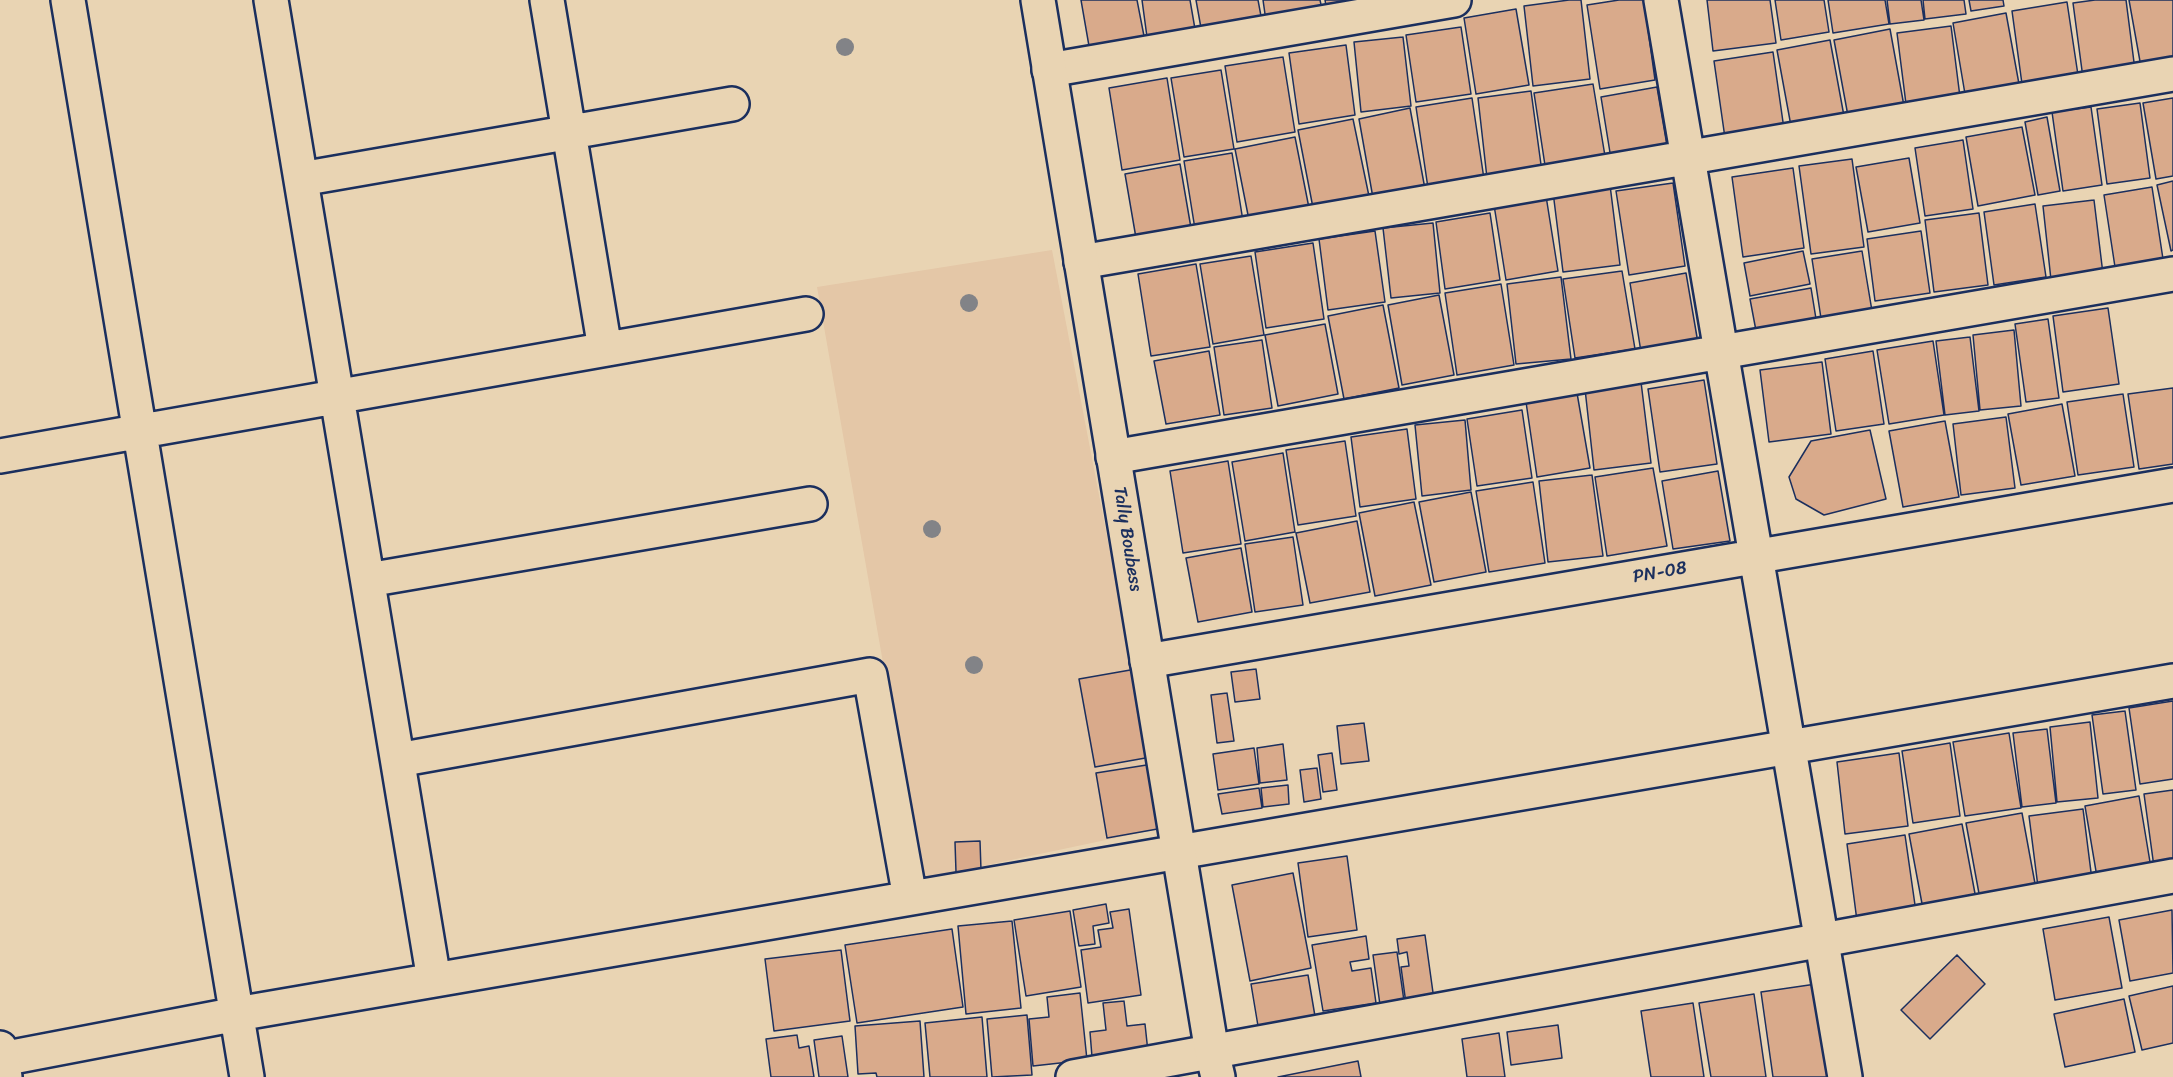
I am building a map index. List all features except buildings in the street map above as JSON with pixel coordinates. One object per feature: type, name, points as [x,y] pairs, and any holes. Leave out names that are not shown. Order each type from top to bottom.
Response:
[{"type":"street","points":[[68,0],[247,1077]]},
{"type":"street","points":[[271,0],[434,980]]},
{"type":"street","points":[[547,0],[605,349]]},
{"type":"street","name":"Tally Boubess","points":[[1038,0],[1215,1065]]},
{"type":"street","points":[[1049,70],[1454,0]]},
{"type":"street","points":[[1661,0],[1845,1077]]},
{"type":"street","points":[[1081,262],[2173,74]]},
{"type":"street","points":[[301,179],[732,104]]},
{"type":"street","points":[[1113,457],[2173,274]]},
{"type":"street","points":[[0,456],[806,314]]},
{"type":"street","name":"PN-08","points":[[1147,661],[2173,484]]},
{"type":"street","points":[[368,580],[810,504]]},
{"type":"street","points":[[398,760],[870,675],[910,898]]},
{"type":"street","points":[[2,1061],[237,1014],[2173,681]]},
{"type":"street","points":[[1073,1077],[1215,1065],[1822,942],[2173,876]]},
{"type":"shaded area","points":[[1052,250],[1163,828],[921,879],[817,287]]}]
